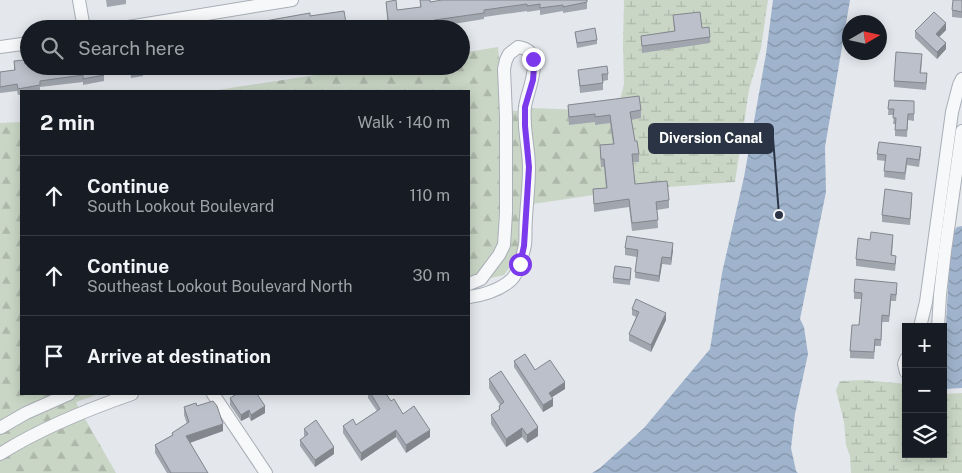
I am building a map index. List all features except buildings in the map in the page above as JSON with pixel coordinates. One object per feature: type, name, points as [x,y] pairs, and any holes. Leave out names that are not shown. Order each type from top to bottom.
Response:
[{"type":"street","points":[[79,0],[82,20]]},
{"type":"street","points":[[155,20],[215,6],[292,0]]},
{"type":"street","points":[[0,47],[20,44]]},
{"type":"street","points":[[470,284],[481,279],[488,271],[499,256],[504,244],[506,213],[504,69],[509,54],[518,47],[524,48],[530,53],[534,67],[533,80],[525,107],[529,167],[524,246],[520,264],[512,279],[488,293],[470,297]]},
{"type":"street","points":[[938,323],[935,286],[946,200],[952,112],[961,83]]},
{"type":"street","points":[[506,106],[525,107]]},
{"type":"street","points":[[946,200],[958,163],[962,130]]},
{"type":"street","points":[[481,279],[488,293]]},
{"type":"street","points":[[921,323],[926,302],[935,286]]},
{"type":"street","points":[[0,428],[26,413],[67,395]]},
{"type":"street","points":[[0,454],[55,423],[129,395]]},
{"type":"street","points":[[213,395],[266,473]]},
{"type":"green space","points":[[624,0],[768,0],[761,48],[749,90],[735,182],[627,190],[614,124],[624,84]]},
{"type":"green space","points":[[498,47],[502,100],[500,110],[520,111],[524,167],[519,245],[515,260],[504,275],[487,279],[470,281],[470,90],[218,90],[315,75],[470,75],[470,52]]},
{"type":"green space","points":[[531,108],[609,111],[627,190],[533,204]]},
{"type":"green space","points":[[20,122],[20,395],[96,395],[76,402],[79,409],[0,448],[0,123]]},
{"type":"green space","points":[[864,380],[902,384],[902,458],[947,458],[947,394],[962,393],[962,473],[851,473],[844,422],[836,390],[840,381]]},
{"type":"green space","points":[[84,417],[116,473],[0,473],[0,460],[25,444]]},
{"type":"water","points":[[773,0],[850,0],[847,15],[842,15],[842,47],[825,147],[826,192],[800,319],[804,327],[808,354],[795,414],[791,448],[798,473],[592,473],[644,428],[710,349],[722,273],[744,177],[766,54]]},
{"type":"water","points":[[962,226],[962,388],[947,389],[946,323],[951,235],[957,227]]},
{"type":"place","name":"Diversion Canal","points":[[779,215]]},
{"type":"route","points":[[520,264],[524,246],[529,167],[525,107],[533,80],[533,59]]}]
